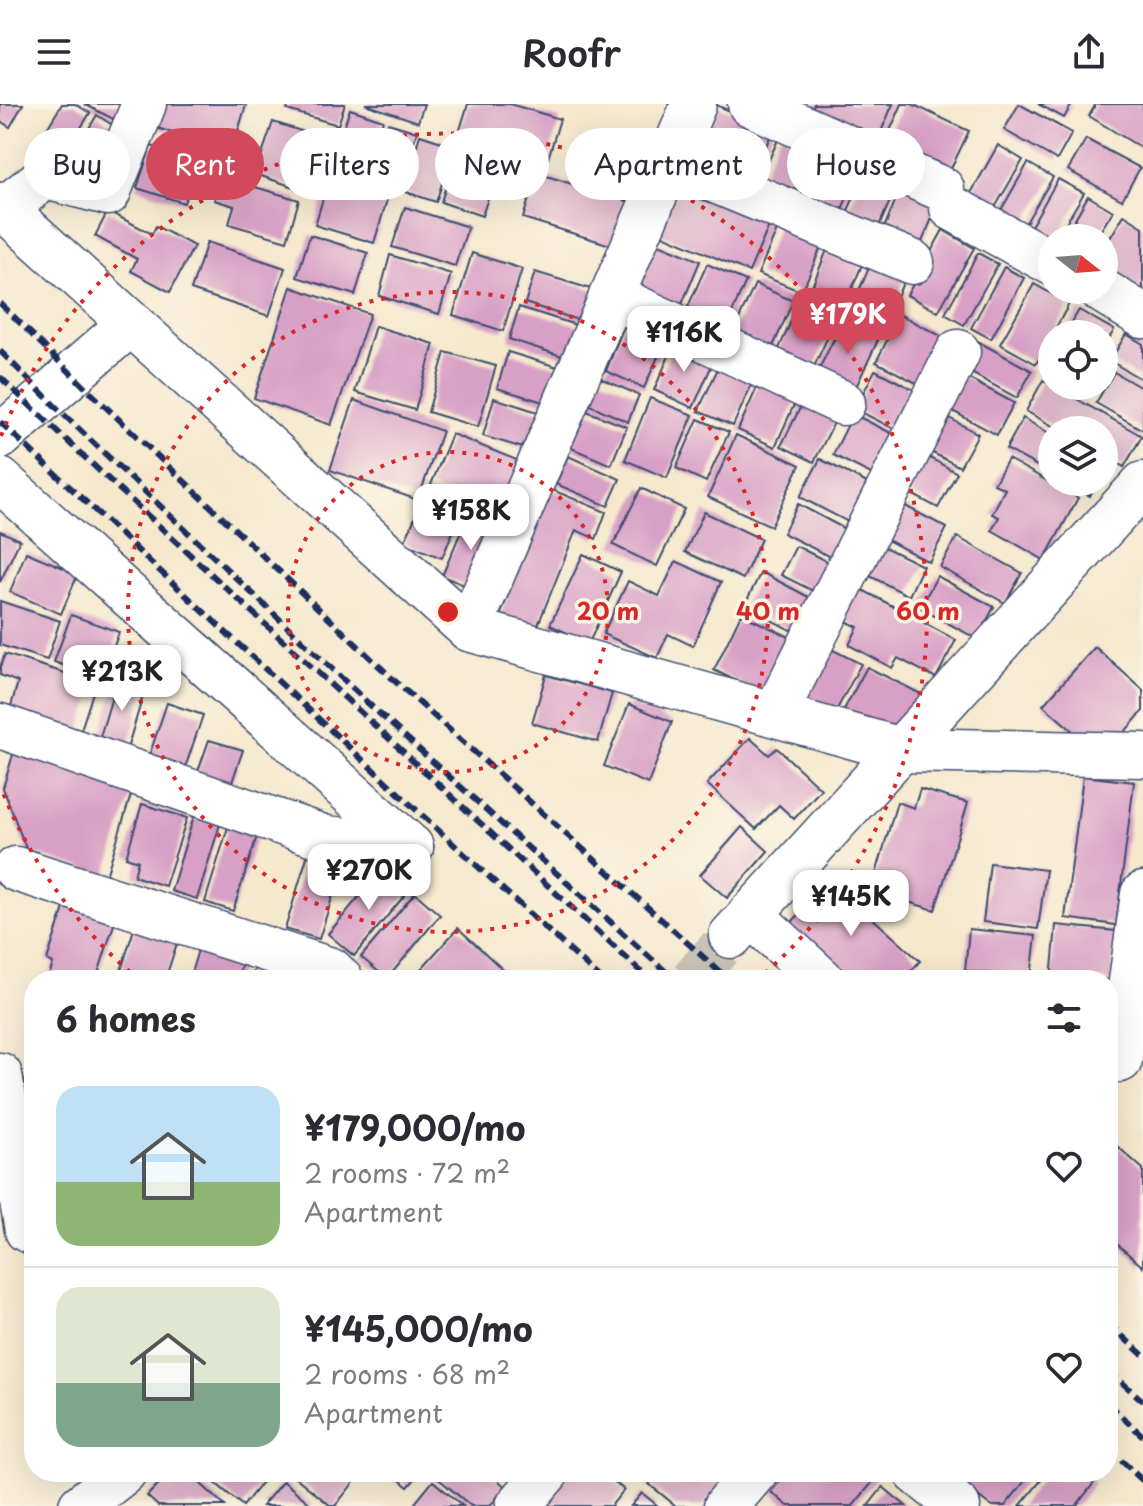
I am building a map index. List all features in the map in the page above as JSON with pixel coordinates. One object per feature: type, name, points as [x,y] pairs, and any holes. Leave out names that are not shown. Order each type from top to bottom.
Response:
[{"type":"street","points":[[144,104],[108,193],[45,177],[2,207],[469,629],[901,750],[1143,755]]},
{"type":"street","points":[[684,128],[694,104]]},
{"type":"street","points":[[750,104],[947,198],[1038,254]]},
{"type":"street","points":[[469,629],[653,200]]},
{"type":"street","points":[[761,200],[912,262]]},
{"type":"street","points":[[611,296],[843,403]]},
{"type":"street","points":[[1118,301],[1143,316]]},
{"type":"street","points":[[0,437],[131,323]]},
{"type":"street","points":[[775,714],[958,352]]},
{"type":"street","points":[[0,480],[411,847],[326,838],[0,726]]},
{"type":"street","points":[[807,970],[740,925],[1143,484]]},
{"type":"street","points":[[16,869],[331,970]]},
{"type":"street","points":[[1124,1060],[1143,894]]},
{"type":"street","points":[[0,1075],[24,1213]]},
{"type":"street","points":[[81,1506],[111,1482]]},
{"type":"street","points":[[518,1506],[538,1482]]},
{"type":"street","points":[[726,1506],[746,1482]]},
{"type":"street","points":[[928,1482],[958,1506]]},
{"type":"building","points":[[0,104],[23,104],[10,127],[0,121]]},
{"type":"building","points":[[62,104],[75,104],[90,113],[81,128],[47,128]]},
{"type":"building","points":[[84,104],[125,104],[117,121]]},
{"type":"building","points":[[164,104],[246,105],[239,128],[157,128]]},
{"type":"building","points":[[289,104],[345,104],[338,125],[287,110]]},
{"type":"building","points":[[365,104],[424,104],[418,122]]},
{"type":"building","points":[[468,104],[510,104],[560,119],[549,155],[549,128],[460,128]]},
{"type":"building","points":[[714,104],[768,128],[703,128]]},
{"type":"building","points":[[814,104],[893,104],[883,128],[847,128],[810,112]]},
{"type":"building","points":[[902,104],[912,104],[969,131],[948,175],[925,164],[925,128],[891,128]]},
{"type":"building","points":[[1019,104],[1072,133],[1057,160],[1004,130]]},
{"type":"building","points":[[1038,104],[1072,104],[1064,118]]},
{"type":"building","points":[[1096,104],[1143,104],[1143,149],[1089,116]]},
{"type":"building","points":[[350,109],[383,120],[380,128],[344,128]]},
{"type":"building","points":[[97,115],[117,128],[89,128]]},
{"type":"building","points":[[273,122],[292,128],[280,128],[280,182],[264,177],[264,148]]},
{"type":"building","points":[[388,123],[404,128],[386,128]]},
{"type":"building","points":[[781,133],[787,136],[787,197],[771,190],[771,155]]},
{"type":"building","points":[[420,135],[435,140],[436,202],[419,196]]},
{"type":"building","points":[[1086,139],[1140,168],[1122,200],[1068,170]]},
{"type":"building","points":[[998,145],[1023,160],[994,209],[970,195]]},
{"type":"building","points":[[146,161],[146,191],[137,188]]},
{"type":"building","points":[[1028,163],[1053,177],[1024,226],[1000,212]]},
{"type":"building","points":[[549,177],[565,182],[565,200],[630,202],[617,247],[523,218],[529,200],[549,200]]},
{"type":"building","points":[[1058,179],[1084,193],[1065,224],[1038,224],[1038,232],[1030,228]]},
{"type":"building","points":[[264,190],[280,194],[280,200],[299,200],[287,241],[229,224],[234,206],[214,200],[264,200]]},
{"type":"building","points":[[925,196],[939,202],[919,249],[882,233],[896,200],[925,200]]},
{"type":"building","points":[[1088,196],[1113,211],[1105,224],[1072,224]]},
{"type":"building","points":[[323,200],[387,200],[374,243],[315,225]]},
{"type":"building","points":[[442,200],[487,200],[482,216]]},
{"type":"building","points":[[669,200],[727,200],[772,219],[749,272],[656,232]]},
{"type":"building","points":[[801,200],[846,200],[839,216]]},
{"type":"building","points":[[853,200],[890,200],[876,233],[844,219]]},
{"type":"building","points":[[405,207],[468,227],[455,266],[392,247]]},
{"type":"building","points":[[108,211],[152,234],[156,226],[194,246],[170,292],[131,271],[137,259],[95,236]]},
{"type":"building","points":[[1124,215],[1143,227],[1143,293],[1118,277],[1118,225]]},
{"type":"building","points":[[780,223],[823,242],[802,292],[758,274]]},
{"type":"building","points":[[943,230],[974,248],[938,312],[907,295]]},
{"type":"building","points":[[310,235],[368,253],[355,295],[297,277]]},
{"type":"building","points":[[207,242],[285,268],[269,316],[191,290]]},
{"type":"building","points":[[654,242],[700,261],[680,309],[634,290]]},
{"type":"building","points":[[829,245],[864,260],[844,308],[809,294]]},
{"type":"building","points":[[472,253],[522,269],[503,331],[453,315]]},
{"type":"building","points":[[978,253],[998,264],[964,325],[945,314]]},
{"type":"building","points":[[390,255],[451,274],[439,314],[379,296]]},
{"type":"building","points":[[871,263],[905,278],[885,326],[850,312]]},
{"type":"building","points":[[707,264],[746,281],[725,329],[686,311]]},
{"type":"building","points":[[1004,267],[1024,278],[991,339],[971,328]]},
{"type":"building","points":[[535,272],[594,290],[584,322],[525,303]]},
{"type":"building","points":[[755,284],[793,301],[772,349],[733,332]]},
{"type":"building","points":[[1034,284],[1038,286],[1038,304],[1069,304],[1060,320],[1038,320],[1036,364],[1000,344]]},
{"type":"building","points":[[291,287],[370,314],[331,425],[254,398]]},
{"type":"building","points":[[800,301],[836,319],[813,369],[777,353]]},
{"type":"building","points":[[519,307],[582,327],[571,359],[509,339]]},
{"type":"building","points":[[1079,310],[1096,320],[1073,320]]},
{"type":"building","points":[[900,315],[945,338],[922,386],[876,362]]},
{"type":"building","points":[[626,321],[666,339],[644,388],[606,371]]},
{"type":"building","points":[[842,323],[878,340],[855,389],[818,371]]},
{"type":"building","points":[[375,326],[434,344],[415,410],[355,392]]},
{"type":"building","points":[[1126,334],[1143,344],[1143,380],[1118,366],[1118,348]]},
{"type":"building","points":[[676,340],[715,358],[693,408],[654,390]]},
{"type":"building","points":[[977,341],[1032,371],[1017,398],[962,368]]},
{"type":"building","points":[[445,352],[496,366],[478,427],[428,412]]},
{"type":"building","points":[[508,352],[564,369],[553,405],[497,388]]},
{"type":"building","points":[[721,362],[755,377],[733,426],[698,411]]},
{"type":"building","points":[[875,370],[922,394],[902,433],[855,409]]},
{"type":"building","points":[[1118,374],[1143,389],[1143,430],[1096,403],[1098,400],[1118,400]]},
{"type":"building","points":[[962,375],[1014,403],[997,435],[945,407]]},
{"type":"building","points":[[762,376],[799,394],[775,447],[738,430]]},
{"type":"building","points":[[600,378],[639,395],[628,422],[588,404]]},
{"type":"building","points":[[1038,389],[1038,400],[1078,400],[1107,416],[1038,418],[1026,411]]},
{"type":"building","points":[[494,398],[544,414],[533,451],[483,436]]},
{"type":"building","points":[[650,398],[693,415],[667,478],[625,460]]},
{"type":"building","points":[[805,398],[838,415],[814,462],[781,446]]},
{"type":"building","points":[[354,400],[442,431],[418,500],[330,470]]},
{"type":"building","points":[[584,410],[627,427],[611,465],[569,447]]},
{"type":"building","points":[[853,414],[899,437],[879,478],[833,455]]},
{"type":"building","points":[[942,414],[978,434],[960,467],[923,448]]},
{"type":"building","points":[[1023,418],[1038,427],[1038,466],[1006,449]]},
{"type":"building","points":[[698,419],[729,432],[706,482],[676,468]]},
{"type":"building","points":[[1118,422],[1142,436],[1124,467],[1118,463]]},
{"type":"building","points":[[452,434],[519,461],[498,515],[430,487]]},
{"type":"building","points":[[736,435],[800,465],[771,526],[708,497]]},
{"type":"building","points":[[921,453],[957,473],[938,508],[902,489]]},
{"type":"building","points":[[568,456],[620,479],[608,506],[556,484]]},
{"type":"building","points":[[820,459],[869,484],[850,523],[800,497]]},
{"type":"building","points":[[1008,459],[1038,476],[1038,496],[1078,498],[1044,560],[992,530],[999,517],[992,514],[1005,489],[994,484]]},
{"type":"building","points":[[641,488],[684,509],[657,566],[613,545]]},
{"type":"building","points":[[550,489],[606,512],[596,539],[576,530],[536,630],[500,616]]},
{"type":"building","points":[[426,492],[463,508],[442,558],[404,543]]},
{"type":"building","points":[[894,500],[947,528],[929,562],[876,534]]},
{"type":"building","points":[[798,504],[845,529],[830,557],[783,533]]},
{"type":"building","points":[[704,512],[761,539],[743,579],[685,552]]},
{"type":"building","points":[[468,515],[500,528],[474,589],[442,576]]},
{"type":"building","points":[[0,531],[20,540],[0,582]]},
{"type":"building","points":[[957,537],[1022,573],[1005,603],[940,567]]},
{"type":"building","points":[[876,543],[923,566],[909,596],[862,572]]},
{"type":"building","points":[[796,546],[834,565],[819,594],[781,575]]},
{"type":"building","points":[[26,552],[78,574],[61,614],[10,592]]},
{"type":"building","points":[[583,554],[621,572],[589,643],[550,625]]},
{"type":"building","points":[[676,561],[721,582],[693,646],[668,634],[657,658],[603,634],[628,581],[659,596]]},
{"type":"building","points":[[761,572],[820,603],[802,636],[744,606]]},
{"type":"building","points":[[937,576],[994,607],[977,639],[920,608]]},
{"type":"building","points":[[857,587],[956,640],[936,678],[898,658],[892,668],[849,645],[858,627],[840,618]]},
{"type":"building","points":[[0,601],[60,621],[47,660],[0,645]]},
{"type":"building","points":[[741,614],[798,641],[770,698],[714,670]]},
{"type":"building","points":[[71,615],[119,632],[102,679],[54,662]]},
{"type":"building","points":[[823,645],[861,664],[834,715],[796,695]]},
{"type":"building","points":[[1095,647],[1143,690],[1143,711],[1123,734],[1075,733],[1043,705]]},
{"type":"building","points":[[5,654],[96,683],[79,736],[9,713],[18,682],[0,675]]},
{"type":"building","points":[[867,667],[923,695],[907,721],[881,730],[841,715]]},
{"type":"building","points":[[546,675],[612,693],[598,742],[532,723]]},
{"type":"building","points":[[118,677],[146,686],[127,749],[99,740]]},
{"type":"building","points":[[167,703],[203,715],[183,774],[147,762]]},
{"type":"building","points":[[629,704],[672,722],[648,784],[604,766]]},
{"type":"building","points":[[750,738],[769,755],[777,748],[821,789],[794,819],[779,805],[756,829],[707,784]]},
{"type":"building","points":[[209,740],[243,750],[229,791],[195,780]]},
{"type":"building","points":[[15,748],[134,785],[106,876],[27,851],[3,788]]},
{"type":"building","points":[[1083,776],[1134,782],[1116,925],[1065,918]]},
{"type":"building","points":[[920,789],[968,803],[935,910],[871,891],[897,802],[914,808]]},
{"type":"building","points":[[142,804],[187,818],[165,886],[134,876],[138,861],[126,857]]},
{"type":"building","points":[[194,816],[220,824],[197,899],[171,891]]},
{"type":"building","points":[[228,827],[257,836],[233,911],[205,902]]},
{"type":"building","points":[[742,827],[768,851],[727,898],[700,875]]},
{"type":"building","points":[[310,847],[345,857],[319,939],[285,929]]},
{"type":"building","points":[[990,863],[1046,870],[1038,929],[983,922]]},
{"type":"building","points":[[384,867],[410,889],[354,956],[328,934]]},
{"type":"building","points":[[829,879],[920,961],[912,970],[836,970],[788,927]]},
{"type":"building","points":[[415,893],[440,915],[394,970],[376,970],[361,957]]},
{"type":"building","points":[[65,905],[115,921],[99,970],[51,970],[53,963],[47,960]]},
{"type":"building","points":[[1056,925],[1116,931],[1112,970],[1052,970]]},
{"type":"building","points":[[458,928],[503,970],[420,970]]},
{"type":"building","points":[[134,929],[177,943],[168,970],[121,970]]},
{"type":"building","points":[[969,929],[1036,936],[1032,970],[965,970]]},
{"type":"building","points":[[198,950],[242,964],[240,970],[192,970]]},
{"type":"building","points":[[1118,1147],[1143,1169],[1143,1267],[1118,1245]]},
{"type":"building","points":[[160,1482],[199,1482],[225,1506],[158,1506],[147,1496]]},
{"type":"building","points":[[214,1482],[262,1482],[243,1506]]},
{"type":"building","points":[[284,1482],[313,1506],[262,1506]]},
{"type":"building","points":[[301,1482],[354,1482],[335,1506]]},
{"type":"building","points":[[434,1482],[463,1506],[419,1506],[415,1503]]},
{"type":"building","points":[[442,1482],[500,1482],[506,1487],[490,1506],[471,1506]]},
{"type":"building","points":[[561,1482],[615,1482],[624,1490],[611,1506],[545,1506]]},
{"type":"building","points":[[723,1482],[703,1506],[676,1506],[649,1484]]},
{"type":"building","points":[[779,1482],[873,1482],[853,1506],[788,1506],[771,1492]]},
{"type":"building","points":[[960,1482],[1024,1482],[1005,1506],[991,1506]]},
{"type":"building","points":[[1040,1482],[1094,1483],[1076,1506],[1020,1506]]},
{"type":"building","points":[[883,1487],[906,1506],[868,1506]]},
{"type":"building","points":[[642,1493],[658,1506],[631,1506]]},
{"type":"tunnel","points":[[700,970],[731,936]]},
{"type":"railway","points":[[0,303],[396,682],[718,970]]},
{"type":"railway","points":[[0,351],[371,706],[664,970]]},
{"type":"railway","points":[[0,377],[639,970]]},
{"type":"railway","points":[[0,422],[591,970]]},
{"type":"railway","points":[[1118,1332],[1143,1355]]},
{"type":"railway","points":[[1118,1379],[1143,1401]]},
{"type":"railway","points":[[1118,1413],[1143,1436]]},
{"type":"railway","points":[[1118,1457],[1143,1481]]}]
